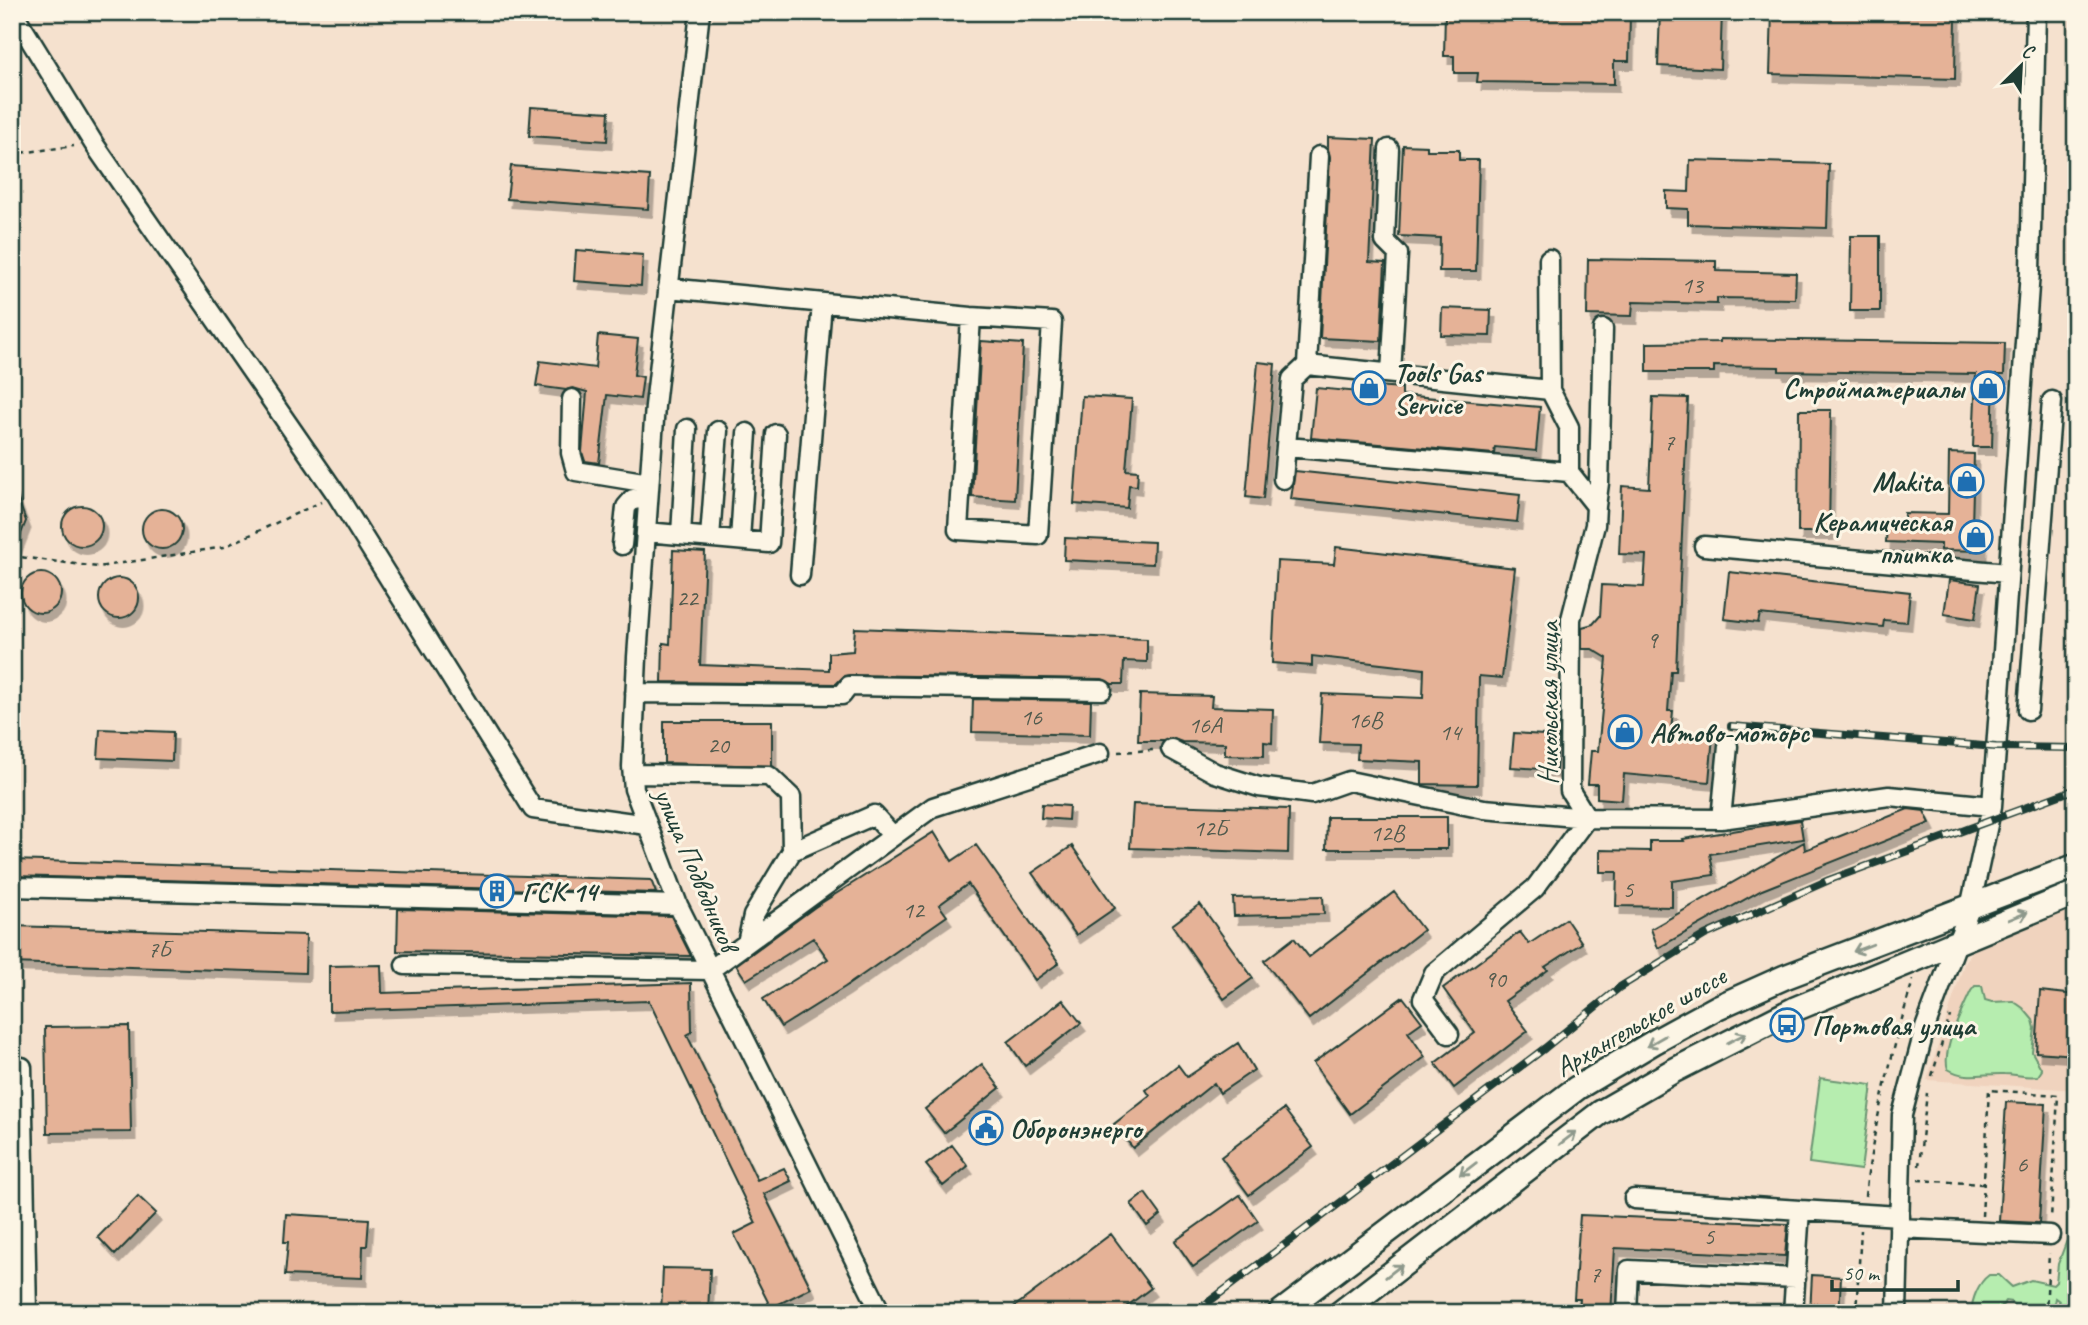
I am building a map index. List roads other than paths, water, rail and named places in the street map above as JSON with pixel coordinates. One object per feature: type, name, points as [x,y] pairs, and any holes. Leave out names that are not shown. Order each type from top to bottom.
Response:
[{"type":"main road","name":"Архангельское шоссе","points":[[1280,1313],[1577,1088],[1654,1042],[1718,1007],[1785,977],[2076,866]]},
{"type":"main road","points":[[1340,1313],[1600,1113],[1673,1071],[1795,1009],[2076,893]]},
{"type":"street","points":[[13,12],[94,144],[337,495],[533,809],[647,824]]},
{"type":"street","name":"улица Подводников","points":[[700,12],[655,406],[635,693],[634,789],[678,905],[881,1313]]},
{"type":"street","points":[[1897,1313],[1902,1115],[1925,1028],[1970,908],[1992,806],[2030,272],[2036,12]]},
{"type":"street","points":[[1388,149],[1385,241],[1398,254],[1391,373]]},
{"type":"street","points":[[1283,479],[1292,379],[1307,365],[1320,156]]},
{"type":"street","points":[[1549,260],[1550,390],[1569,427],[1569,472],[1596,506]]},
{"type":"street","points":[[668,288],[971,317],[1052,322],[1038,535],[958,530],[971,317]]},
{"type":"street","points":[[800,575],[822,303]]},
{"type":"street","name":"Никольская улица","points":[[1603,329],[1599,483],[1595,525],[1571,620],[1570,791],[1587,818],[1721,819],[1889,796],[1992,806]]},
{"type":"street","points":[[1307,365],[1550,390]]},
{"type":"street","points":[[572,399],[570,453],[576,471],[649,491]]},
{"type":"street","points":[[2028,710],[2052,401]]},
{"type":"street","points":[[681,535],[687,429]]},
{"type":"street","points":[[710,538],[718,431]]},
{"type":"street","points":[[740,540],[747,433]]},
{"type":"street","points":[[646,531],[769,543],[775,435]]},
{"type":"street","points":[[1287,447],[1569,472]]},
{"type":"street","points":[[622,545],[626,508],[633,499],[649,491]]},
{"type":"street","points":[[1704,546],[2008,573]]},
{"type":"street","points":[[2005,612],[2035,615]]},
{"type":"street","points":[[635,693],[842,695],[849,686],[1102,690]]},
{"type":"street","points":[[1721,819],[1728,746]]},
{"type":"street","points":[[1171,749],[1215,773],[1259,787],[1312,794],[1349,781],[1484,809],[1587,818]]},
{"type":"street","points":[[405,965],[710,970],[933,807],[1100,753]]},
{"type":"street","points":[[633,774],[769,776],[791,797],[792,851],[753,916],[747,943]]},
{"type":"street","points":[[792,851],[874,815],[893,836]]},
{"type":"street","points":[[1449,1034],[1423,999],[1434,973],[1535,888],[1587,818]]},
{"type":"street","points":[[12,887],[678,905]]},
{"type":"street","points":[[22,1068],[27,1313]]},
{"type":"street","points":[[1634,1199],[1863,1214],[1899,1222],[1981,1232],[2050,1235]]},
{"type":"street","points":[[1793,1313],[1800,1210]]},
{"type":"street","points":[[1627,1313],[1629,1270],[1796,1278]]},
{"type":"railway","points":[[1731,726],[1996,747],[2076,748]]},
{"type":"railway","points":[[1194,1313],[1545,1048],[1620,987],[1705,935],[1829,880],[2076,789]]},
{"type":"place","name":"Tools Gas Service","points":[[1369,388]]},
{"type":"place","name":"Стройматериалы","points":[[1988,388]]},
{"type":"place","name":"Makita","points":[[1967,481]]},
{"type":"place","name":"Керамическая плитка","points":[[1976,537]]},
{"type":"place","name":"Автово-моторс","points":[[1625,732]]},
{"type":"place","name":"ГСК 14","points":[[497,891]]},
{"type":"place","name":"Портовая улица","points":[[1787,1025]]},
{"type":"place","name":"Оборонэнерго","points":[[986,1128]]}]
